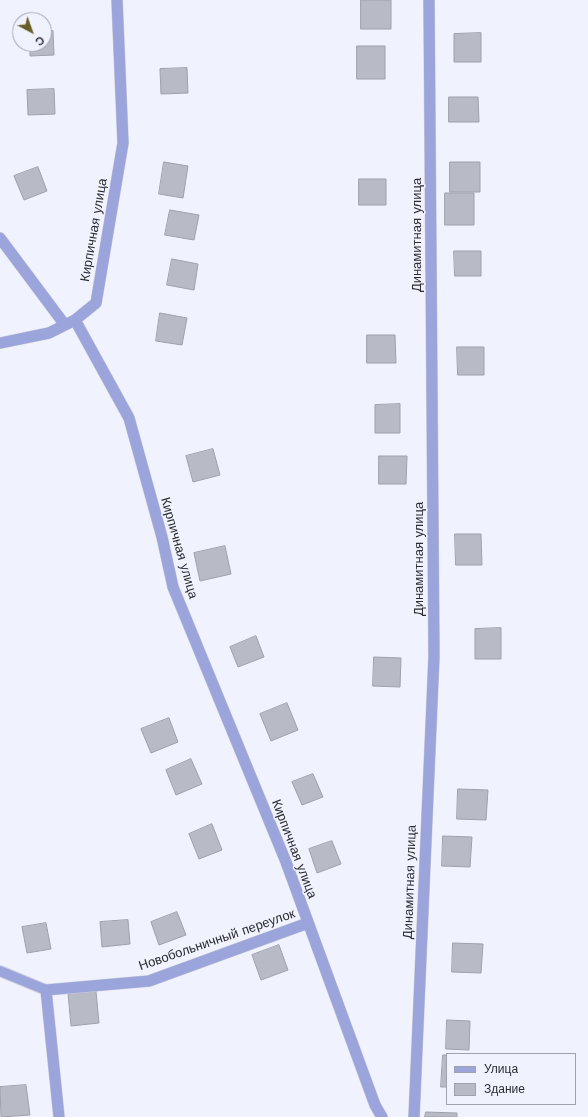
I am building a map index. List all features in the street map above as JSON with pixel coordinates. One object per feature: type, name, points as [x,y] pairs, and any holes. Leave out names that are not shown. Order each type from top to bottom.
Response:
[{"type":"street","name":"Кирпичная улица","points":[[117,0],[123,143],[96,303],[75,320],[129,418],[162,537],[173,587],[283,855],[375,1105],[382,1117]]},
{"type":"street","name":"Динамитная улица","points":[[414,1117],[434,656],[429,0]]},
{"type":"street","points":[[0,238],[65,325]]},
{"type":"street","points":[[0,343],[49,333],[75,320]]},
{"type":"street","name":"Новобольничный переулок","points":[[46,990],[149,981],[308,923]]},
{"type":"street","points":[[46,990],[59,1117]]},
{"type":"lane","points":[[0,971],[46,990]]},
{"type":"building","points":[[361,0],[391,0],[391,29],[361,29]]},
{"type":"building","points":[[52,31],[54,55],[30,56],[30,52],[52,52]]},
{"type":"building","points":[[481,33],[481,62],[454,62],[454,34]]},
{"type":"building","points":[[357,46],[385,46],[385,79],[357,79]]},
{"type":"building","points":[[187,68],[188,93],[161,94],[160,69]]},
{"type":"building","points":[[54,89],[55,114],[28,115],[27,90]]},
{"type":"building","points":[[449,97],[478,97],[479,122],[449,122]]},
{"type":"building","points":[[164,162],[188,166],[183,198],[159,194]]},
{"type":"building","points":[[450,162],[480,162],[480,192],[450,192]]},
{"type":"building","points":[[38,167],[47,191],[24,200],[14,176]]},
{"type":"building","points":[[359,179],[386,179],[386,205],[359,205]]},
{"type":"building","points":[[445,193],[474,193],[474,225],[445,225]]},
{"type":"building","points":[[170,210],[199,215],[194,240],[165,235]]},
{"type":"building","points":[[454,251],[481,251],[481,276],[455,276]]},
{"type":"building","points":[[172,259],[198,264],[194,290],[167,285]]},
{"type":"building","points":[[160,313],[187,318],[182,345],[156,341]]},
{"type":"building","points":[[367,335],[395,335],[396,363],[367,363]]},
{"type":"building","points":[[457,347],[484,347],[484,375],[458,375]]},
{"type":"building","points":[[400,404],[400,433],[375,433],[375,405]]},
{"type":"building","points":[[213,449],[220,475],[193,482],[186,456]]},
{"type":"building","points":[[379,456],[407,456],[406,484],[379,484]]},
{"type":"building","points":[[455,534],[481,534],[482,565],[456,565]]},
{"type":"building","points":[[225,546],[231,574],[200,581],[194,553]]},
{"type":"building","points":[[501,628],[501,659],[475,659],[475,629]]},
{"type":"building","points":[[256,636],[264,657],[238,667],[230,647]]},
{"type":"building","points":[[374,657],[401,658],[400,687],[373,686]]},
{"type":"building","points":[[287,703],[298,730],[271,741],[260,714]]},
{"type":"building","points":[[169,718],[178,742],[151,753],[141,729]]},
{"type":"building","points":[[191,759],[202,784],[176,795],[166,770]]},
{"type":"building","points":[[313,774],[323,797],[302,805],[292,782]]},
{"type":"building","points":[[458,789],[488,790],[486,820],[457,819]]},
{"type":"building","points":[[212,824],[222,850],[199,859],[189,834]]},
{"type":"building","points":[[443,836],[472,837],[470,867],[442,866]]},
{"type":"building","points":[[332,841],[341,864],[317,873],[309,849]]},
{"type":"building","points":[[177,912],[186,935],[159,945],[151,922]]},
{"type":"building","points":[[128,920],[130,944],[102,947],[100,922]]},
{"type":"building","points":[[46,923],[51,949],[27,953],[22,927]]},
{"type":"building","points":[[453,943],[483,944],[481,973],[452,972]]},
{"type":"building","points":[[279,945],[288,970],[261,980],[252,955]]},
{"type":"building","points":[[96,991],[99,1023],[71,1026],[68,993]]},
{"type":"building","points":[[447,1020],[470,1021],[469,1050],[446,1049]]},
{"type":"building","points":[[443,1055],[446,1055],[446,1087],[441,1087]]},
{"type":"building","points":[[26,1085],[30,1115],[1,1117],[0,1087]]},
{"type":"building","points":[[426,1112],[457,1113],[457,1117],[425,1117]]}]
